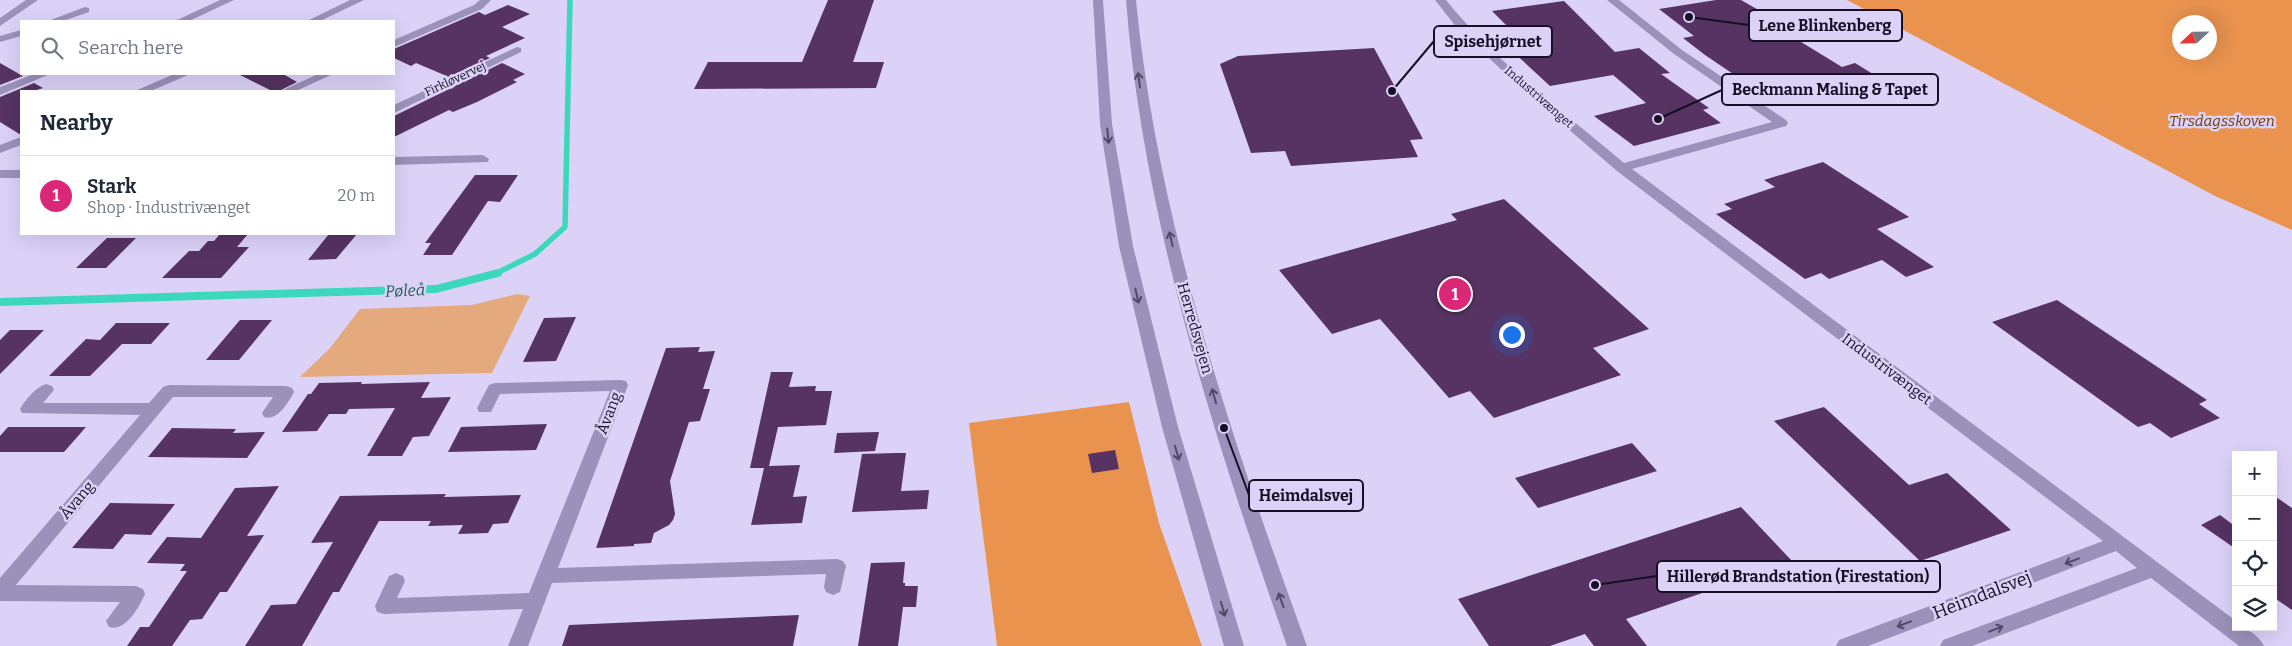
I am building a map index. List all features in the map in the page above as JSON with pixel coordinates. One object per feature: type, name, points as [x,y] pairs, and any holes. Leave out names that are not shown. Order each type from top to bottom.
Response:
[{"type":"street","points":[[0,23],[33,0]]},
{"type":"street","points":[[182,20],[230,0]]},
{"type":"street","points":[[314,20],[359,0]]},
{"type":"street","points":[[395,44],[478,7],[486,0]]},
{"type":"street","points":[[1098,0],[1098,46],[1111,166],[1128,259],[1158,386],[1234,646]]},
{"type":"street","name":"Herredsvejen","points":[[1131,0],[1134,44],[1147,136],[1180,277],[1262,549],[1298,646]]},
{"type":"street","name":"Industrivænget","points":[[1440,0],[1461,26],[1528,89],[1622,168],[2254,646]]},
{"type":"street","points":[[1612,0],[1678,52],[1782,123],[1622,168]]},
{"type":"street","points":[[56,20],[85,10]]},
{"type":"street","points":[[0,39],[20,33]]},
{"type":"street","name":"Firkløvervej","points":[[395,109],[517,50]]},
{"type":"street","points":[[0,91],[41,75]]},
{"type":"street","points":[[144,90],[182,75]]},
{"type":"street","points":[[289,90],[325,75]]},
{"type":"street","points":[[0,149],[20,141]]},
{"type":"street","points":[[395,162],[483,160]]},
{"type":"street","points":[[0,174],[20,174]]},
{"type":"street","name":"Åvang","points":[[485,408],[495,389],[620,385],[518,646]]},
{"type":"street","points":[[46,390],[28,409],[154,409]]},
{"type":"street","name":"Åvang","points":[[0,592],[170,392],[286,392],[270,413]]},
{"type":"street","name":"Heimdalsvej","points":[[1846,646],[2118,543]]},
{"type":"street","points":[[545,576],[837,566],[833,587]]},
{"type":"street","points":[[1950,646],[2152,570]]},
{"type":"street","points":[[396,580],[384,606],[536,600]]},
{"type":"street","name":"Åvang","points":[[0,592],[136,594],[116,620]]},
{"type":"shaded area","points":[[517,294],[530,296],[492,373],[300,377],[330,348],[360,309],[472,305]]},
{"type":"green space","name":"Tirsdagsskoven","points":[[1847,0],[2292,0],[2292,230],[2215,196]]},
{"type":"green space","points":[[1129,402],[1159,523],[1202,646],[997,646],[969,423]]},
{"type":"building","points":[[828,0],[874,0],[853,62],[884,62],[876,88],[694,89],[708,62],[802,62]]},
{"type":"building","points":[[1716,0],[1741,0],[1797,32],[1788,34],[1842,67],[1855,63],[1881,79],[1814,97],[1778,75],[1742,80],[1683,38],[1694,36],[1659,9]]},
{"type":"building","points":[[1564,1],[1615,52],[1639,48],[1670,73],[1661,74],[1709,108],[1703,110],[1721,123],[1634,146],[1594,116],[1646,103],[1613,75],[1550,86],[1498,38],[1517,36],[1492,11]]},
{"type":"building","points":[[508,5],[530,14],[502,27],[525,38],[486,56],[490,58],[449,77],[416,63],[411,66],[395,58],[395,49],[479,12],[485,15]]},
{"type":"building","points":[[1374,48],[1423,139],[1410,140],[1418,157],[1291,166],[1285,151],[1251,153],[1220,64],[1238,56]]},
{"type":"building","points":[[0,63],[23,76],[0,85]]},
{"type":"building","points":[[502,63],[525,74],[513,80],[517,82],[477,102],[453,112],[449,110],[395,137],[395,116]]},
{"type":"building","points":[[240,75],[285,75],[297,82],[281,90],[270,90]]},
{"type":"building","points":[[34,83],[43,88],[20,90],[20,134],[0,122],[0,97]]},
{"type":"building","points":[[1823,162],[1909,217],[1877,229],[1934,267],[1906,277],[1882,260],[1829,279],[1821,273],[1805,279],[1716,214],[1732,209],[1724,204],[1775,187],[1764,180]]},
{"type":"building","points":[[475,175],[518,175],[500,202],[488,201],[452,255],[423,255],[431,243],[425,243]]},
{"type":"building","points":[[1504,199],[1649,329],[1593,348],[1621,375],[1494,418],[1470,391],[1449,398],[1380,319],[1332,334],[1279,270],[1457,220],[1451,214]]},
{"type":"building","points":[[219,235],[247,235],[237,247],[249,247],[221,278],[162,278],[189,251],[199,251],[208,241],[214,241]]},
{"type":"building","points":[[328,235],[356,235],[336,259],[308,260]]},
{"type":"building","points":[[107,238],[136,238],[106,268],[76,268]]},
{"type":"building","points":[[2057,300],[2207,400],[2199,404],[2220,418],[2171,438],[2150,423],[2138,427],[1992,322]]},
{"type":"building","points":[[576,317],[556,361],[523,362],[544,318]]},
{"type":"building","points":[[240,320],[272,320],[239,360],[206,360]]},
{"type":"building","points":[[116,323],[170,323],[151,344],[122,344],[90,376],[49,376],[86,339],[100,340]]},
{"type":"building","points":[[10,330],[44,330],[0,374],[0,340]]},
{"type":"building","points":[[700,347],[698,352],[715,351],[703,389],[710,389],[700,421],[689,422],[670,481],[675,514],[673,520],[669,525],[654,533],[651,543],[596,548],[666,348]]},
{"type":"building","points":[[771,372],[793,372],[789,387],[816,386],[815,391],[832,391],[826,425],[778,427],[769,466],[800,465],[793,497],[807,496],[802,523],[751,525],[764,468],[750,468]]},
{"type":"building","points":[[362,382],[361,384],[430,382],[421,398],[451,397],[429,436],[413,437],[402,456],[367,456],[395,408],[349,409],[346,414],[329,414],[317,431],[282,432],[308,394],[311,394],[319,383]]},
{"type":"building","points":[[1824,407],[1909,485],[1947,473],[2011,530],[1920,561],[1774,421]]},
{"type":"building","points":[[547,424],[536,450],[448,452],[461,427]]},
{"type":"building","points":[[8,427],[86,427],[64,452],[0,452],[0,436]]},
{"type":"building","points":[[172,428],[236,429],[233,433],[265,432],[247,458],[148,457]]},
{"type":"building","points":[[879,432],[875,451],[834,453],[837,433]]},
{"type":"building","points":[[1632,443],[1657,471],[1538,508],[1515,478]]},
{"type":"building","points":[[1115,450],[1119,469],[1092,473],[1088,454]]},
{"type":"building","points":[[906,453],[901,491],[929,490],[927,509],[852,512],[862,454]]},
{"type":"building","points":[[279,486],[247,536],[264,535],[227,592],[220,592],[202,619],[190,620],[172,646],[127,646],[140,627],[149,627],[187,571],[180,571],[185,564],[147,563],[167,537],[201,538],[235,488]]},
{"type":"building","points":[[446,494],[444,497],[521,495],[508,523],[493,524],[488,533],[458,534],[463,525],[428,526],[431,521],[379,521],[339,592],[333,592],[302,646],[245,646],[271,605],[296,604],[333,542],[311,543],[340,496]]},
{"type":"building","points":[[2277,498],[2292,508],[2292,610],[2277,600]]},
{"type":"building","points":[[110,503],[175,504],[151,535],[125,534],[113,549],[72,548]]},
{"type":"building","points":[[1741,507],[1793,562],[1626,619],[1647,646],[1594,646],[1585,634],[1550,646],[1489,646],[1458,599]]},
{"type":"building","points":[[2220,515],[2232,524],[2232,546],[2201,525]]},
{"type":"building","points":[[905,562],[903,583],[905,583],[905,586],[918,586],[916,607],[903,607],[898,646],[858,646],[871,563]]},
{"type":"building","points":[[799,615],[793,646],[562,646],[569,625]]},
{"type":"waterway","name":"Pøleå","points":[[496,274],[535,254],[565,227],[570,0]]},
{"type":"waterway","name":"Pøleå","points":[[0,302],[436,289],[496,274]]},
{"type":"place","name":"Lene Blinkenberg","points":[[1689,17]]},
{"type":"place","name":"Spisehjørnet","points":[[1392,91]]},
{"type":"place","name":"Beckmann Maling & Tapet","points":[[1658,119]]},
{"type":"place","name":"Stark","points":[[1455,294]]},
{"type":"place","name":"Heimdalsvej","points":[[1224,428]]},
{"type":"place","name":"Hillerød Brandstation (Firestation)","points":[[1595,585]]}]
